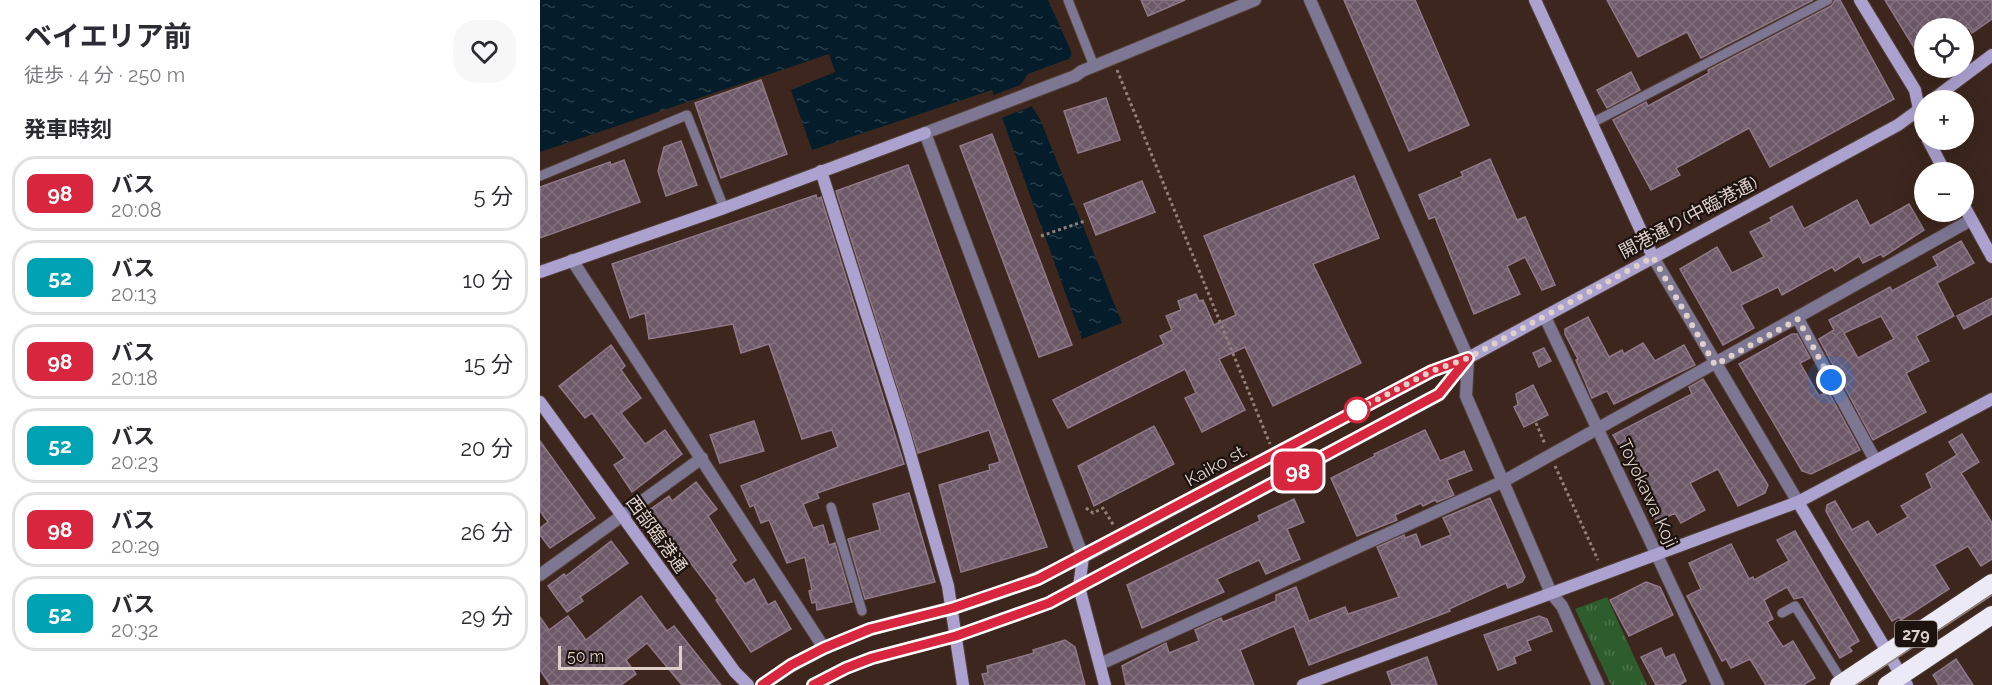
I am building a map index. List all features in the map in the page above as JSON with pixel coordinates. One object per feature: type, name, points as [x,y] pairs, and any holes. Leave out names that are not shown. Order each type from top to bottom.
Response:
[{"type":"highway","name":"279","points":[[1841,684],[1992,583]]},
{"type":"highway","name":"279","points":[[1898,682],[1992,615]]},
{"type":"street","points":[[540,272],[724,208],[949,125],[1079,74],[1112,58],[1255,0]]},
{"type":"street","points":[[1310,0],[1468,358],[1466,396],[1551,593],[1562,606],[1598,685]]},
{"type":"street","points":[[1535,0],[1653,257],[1887,653],[1898,682]]},
{"type":"street","points":[[1860,0],[1915,90]]},
{"type":"street","points":[[1945,90],[1992,55]]},
{"type":"street","name":"開港通り(中臨港通)","points":[[1468,358],[1914,114]]},
{"type":"street","points":[[925,133],[1083,556],[1078,587],[1105,685]]},
{"type":"street","points":[[821,171],[903,429],[953,608],[963,685]]},
{"type":"street","points":[[1100,664],[1504,481],[1798,319],[1968,222]]},
{"type":"street","points":[[1972,222],[1992,256]]},
{"type":"street","points":[[572,260],[824,648]]},
{"type":"street","name":"Toyokawa Koji","points":[[1545,317],[1718,685]]},
{"type":"street","points":[[1798,319],[1875,460]]},
{"type":"street","points":[[813,685],[872,658],[956,636],[1049,603],[1439,394],[1468,358]]},
{"type":"street","name":"Kaiko st.","points":[[762,685],[791,665],[824,648],[898,621],[953,608],[1038,579],[1432,371],[1468,358]]},
{"type":"street","points":[[1303,685],[1798,502],[1992,399]]},
{"type":"street","name":"西部臨港通","points":[[540,402],[748,685]]},
{"type":"street","points":[[540,574],[702,458]]},
{"type":"lane","points":[[1068,0],[1094,66]]},
{"type":"lane","points":[[1590,124],[1828,0]]},
{"type":"lane","points":[[540,176],[687,115],[724,208]]},
{"type":"lane","points":[[831,507],[862,611]]},
{"type":"lane","points":[[1782,613],[1795,606],[1841,684]]},
{"type":"path","points":[[1112,58],[1273,454]]},
{"type":"path","points":[[1042,236],[1084,222]]},
{"type":"path","points":[[1536,423],[1598,560]]},
{"type":"path","points":[[1086,508],[1093,513],[1103,508],[1115,528]]},
{"type":"green space","points":[[1607,597],[1647,685],[1611,685],[1575,609]]},
{"type":"water","points":[[540,0],[1048,0],[1071,51],[1071,58],[1028,74],[1019,87],[1040,119],[1122,323],[1082,339],[992,90],[812,150],[791,90],[835,72],[829,54],[540,152]]},
{"type":"pier","points":[[1025,83],[1022,87],[1035,105],[999,119],[991,96]]},
{"type":"building","points":[[1141,0],[1185,0],[1148,16]]},
{"type":"building","points":[[1344,0],[1415,0],[1469,125],[1409,151]]},
{"type":"building","points":[[1607,0],[1813,0],[1701,58],[1687,32],[1638,57]]},
{"type":"building","points":[[1835,0],[1840,0],[1894,99],[1770,167],[1749,128],[1676,168],[1680,175],[1651,190],[1613,120],[1646,102],[1648,106],[1709,73],[1708,70],[1831,6]]},
{"type":"building","points":[[1885,0],[1992,0],[1992,19],[1974,32],[1974,18],[1914,18],[1914,48]]},
{"type":"building","points":[[1631,72],[1640,90],[1607,108],[1597,90]]},
{"type":"building","points":[[761,80],[787,154],[721,178],[695,103]]},
{"type":"building","points":[[1106,98],[1120,140],[1078,153],[1064,111]]},
{"type":"building","points":[[992,134],[1072,345],[1039,357],[960,146]]},
{"type":"building","points":[[681,141],[697,185],[666,196],[658,171],[664,147]]},
{"type":"building","points":[[1490,159],[1517,220],[1525,217],[1555,285],[1542,290],[1525,257],[1507,266],[1520,294],[1474,314],[1435,217],[1429,219],[1419,195],[1463,176],[1461,172]]},
{"type":"building","points":[[624,160],[640,202],[540,238],[540,187],[610,162],[611,165]]},
{"type":"building","points":[[908,165],[1047,547],[961,572],[939,485],[990,470],[989,465],[1000,462],[989,430],[918,453],[836,191]]},
{"type":"building","points":[[1354,176],[1379,238],[1313,264],[1361,363],[1273,406],[1245,347],[1219,359],[1245,410],[1202,432],[1185,398],[1196,393],[1185,369],[1068,428],[1053,400],[1164,344],[1160,336],[1172,330],[1166,316],[1181,310],[1178,301],[1196,294],[1199,301],[1203,300],[1214,325],[1236,315],[1204,236]]},
{"type":"building","points":[[1142,181],[1155,212],[1096,235],[1084,204]]},
{"type":"building","points":[[816,195],[817,199],[821,197],[904,464],[817,493],[819,498],[803,504],[813,528],[823,525],[829,545],[835,543],[852,602],[817,610],[816,602],[812,603],[809,591],[812,590],[805,557],[787,563],[769,520],[761,523],[754,505],[750,507],[741,486],[838,447],[832,430],[802,439],[769,344],[741,353],[733,324],[649,339],[645,313],[630,318],[612,264]]},
{"type":"building","points":[[1857,200],[1870,226],[1909,204],[1914,213],[1914,222],[1919,222],[1924,230],[1883,257],[1881,254],[1863,263],[1859,256],[1835,271],[1832,267],[1782,295],[1778,287],[1741,305],[1754,328],[1723,345],[1680,269],[1717,247],[1732,273],[1764,257],[1750,232],[1772,221],[1770,218],[1792,206],[1804,229]]},
{"type":"building","points":[[1961,241],[1974,263],[1937,283],[1954,316],[1916,336],[1929,361],[1906,373],[1926,412],[1873,440],[1819,339],[1834,330],[1829,320],[1890,287],[1892,291],[1938,266],[1933,257]],"holes":[[[1881,316],[1894,339],[1858,358],[1844,333]]]},
{"type":"building","points":[[1992,298],[1992,314],[1964,329],[1957,316]]},
{"type":"building","points":[[1588,317],[1609,357],[1622,350],[1624,354],[1643,343],[1655,361],[1684,345],[1695,365],[1614,404],[1607,391],[1592,398],[1576,360],[1578,359],[1565,334],[1565,329]]},
{"type":"building","points":[[1792,334],[1797,334],[1810,358],[1800,363],[1819,396],[1828,391],[1860,450],[1811,474],[1802,471],[1739,364]]},
{"type":"building","points":[[611,345],[625,366],[621,370],[641,398],[621,413],[645,444],[665,430],[682,454],[632,492],[614,465],[625,458],[592,413],[585,418],[559,386]]},
{"type":"building","points":[[1544,348],[1551,361],[1539,367],[1533,353]]},
{"type":"building","points":[[1703,379],[1768,485],[1765,493],[1738,506],[1718,469],[1690,483],[1705,510],[1681,523],[1675,513],[1657,522],[1635,481],[1639,479],[1613,435],[1692,394],[1689,387]]},
{"type":"building","points":[[1533,385],[1548,415],[1524,427],[1514,407],[1518,405],[1516,394]]},
{"type":"building","points":[[754,421],[764,451],[720,463],[710,435]]},
{"type":"building","points":[[1154,426],[1174,464],[1094,506],[1078,466]]},
{"type":"building","points":[[1425,430],[1440,461],[1464,451],[1472,470],[1447,480],[1454,495],[1423,506],[1421,503],[1395,515],[1397,520],[1357,536],[1331,478],[1375,456],[1374,454]]},
{"type":"building","points":[[1962,434],[1979,462],[1961,473],[1992,523],[1992,559],[1981,566],[1968,546],[1934,565],[1949,589],[1901,620],[1899,617],[1892,621],[1839,535],[1826,511],[1827,505],[1835,501],[1852,530],[1868,521],[1877,535],[1908,517],[1901,506],[1932,488],[1926,474],[1957,455],[1949,442]]},
{"type":"building","points":[[540,441],[595,518],[550,548],[540,535],[540,528],[548,522],[540,511]]},
{"type":"building","points":[[696,482],[717,509],[708,516],[736,560],[731,564],[745,584],[754,579],[768,605],[775,601],[791,629],[751,652],[716,600],[718,599],[677,545],[673,547],[648,511],[669,496],[672,501]]},
{"type":"building","points":[[909,493],[935,582],[865,599],[848,539],[880,530],[873,504]]},
{"type":"building","points":[[1490,498],[1525,577],[1522,582],[1508,588],[1506,583],[1449,609],[1450,611],[1309,665],[1294,626],[1240,650],[1254,685],[1126,685],[1122,666],[1166,643],[1169,653],[1199,641],[1195,630],[1221,618],[1223,622],[1276,601],[1276,595],[1296,587],[1309,621],[1345,607],[1348,614],[1399,597],[1377,547],[1404,535],[1405,538],[1416,534],[1421,547],[1451,535],[1443,518]]},
{"type":"building","points":[[1294,499],[1304,522],[1287,529],[1300,559],[1266,574],[1259,560],[1217,579],[1224,592],[1142,628],[1127,585],[1260,521],[1258,516]]},
{"type":"building","points":[[1795,531],[1859,641],[1849,647],[1852,651],[1840,658],[1803,597],[1794,599],[1787,587],[1764,600],[1773,619],[1767,622],[1783,647],[1793,641],[1815,678],[1803,685],[1766,685],[1750,659],[1731,668],[1726,659],[1722,661],[1687,596],[1701,589],[1689,563],[1731,544],[1749,579],[1753,577],[1754,580],[1789,561],[1777,540]]},
{"type":"building","points":[[611,541],[628,563],[580,597],[583,601],[567,612],[548,586],[564,574],[566,576]]},
{"type":"building","points":[[1646,582],[1660,587],[1673,615],[1629,636],[1610,600]]},
{"type":"building","points":[[641,596],[667,631],[674,626],[721,685],[682,685],[647,643],[626,660],[636,674],[621,685],[550,685],[540,670],[540,617],[549,630],[568,616],[586,640]]},
{"type":"building","points":[[1539,616],[1547,619],[1552,631],[1527,641],[1531,650],[1514,657],[1516,663],[1498,670],[1484,635]]},
{"type":"building","points":[[1065,640],[1075,647],[1085,685],[985,685],[982,674],[988,673],[987,666],[1034,653],[1033,650]]},
{"type":"building","points":[[1661,648],[1665,658],[1674,654],[1686,681],[1679,685],[1656,685],[1641,657]]},
{"type":"building","points":[[1427,657],[1437,685],[1392,685],[1387,672]]},
{"type":"building","points":[[1956,659],[1973,685],[1939,685],[1933,675]]},
{"type":"tram line","points":[[1856,685],[1992,595]]},
{"type":"bus line","name":"98","points":[[762,685],[791,665],[870,629],[953,608],[1038,579],[1122,537],[1273,454],[1432,371],[1468,358],[1439,394],[1049,603],[956,636],[872,658],[813,685]]},
{"type":"route","points":[[1357,410],[1353,412],[1432,371],[1468,358],[1653,257],[1715,365],[1798,319],[1831,380]]}]
